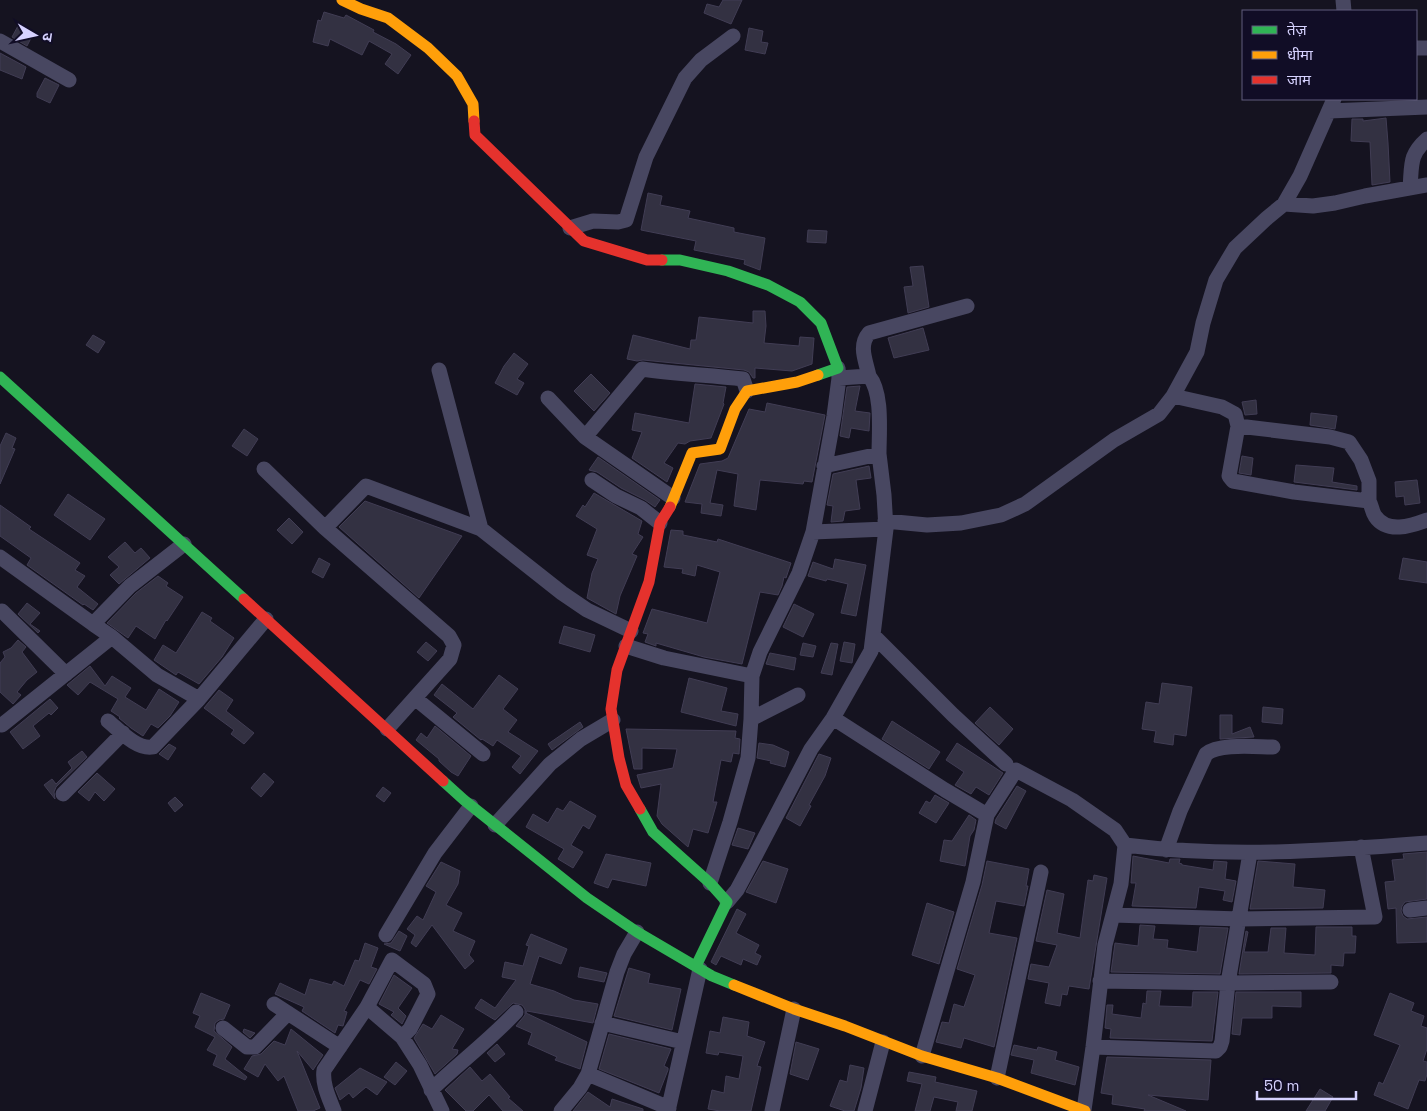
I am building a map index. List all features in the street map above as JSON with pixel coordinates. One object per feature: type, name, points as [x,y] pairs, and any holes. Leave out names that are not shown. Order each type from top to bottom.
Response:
[{"type":"street","points":[[347,1],[361,9],[388,18],[428,48],[457,76],[473,104],[475,135],[584,241],[648,260],[680,260],[728,271],[768,285],[800,302],[821,323],[838,373],[834,416],[813,532],[799,573],[760,652],[752,676],[748,758],[710,883]]},
{"type":"street","points":[[570,228],[593,221],[618,222],[626,220],[646,157],[685,78],[701,60],[733,36]]},
{"type":"street","points":[[0,41],[69,80]]},
{"type":"street","points":[[813,532],[885,525],[961,524],[1001,515],[1025,504],[1114,440],[1159,414],[1174,396],[1198,352],[1203,323],[1216,280],[1235,248],[1284,204],[1300,176],[1331,105],[1427,107]]},
{"type":"street","points":[[1410,188],[1413,155],[1417,148],[1427,139]]},
{"type":"street","points":[[1284,204],[1313,206],[1427,185]]},
{"type":"street","points":[[588,1074],[668,1109],[698,968],[727,902],[737,890],[811,749],[834,718],[871,651],[885,525],[879,454],[878,406],[873,381],[869,376],[862,346],[864,338],[869,333],[967,306]]},
{"type":"street","points":[[585,437],[642,369],[675,374],[743,379],[747,391]]},
{"type":"street","points":[[439,370],[481,529]]},
{"type":"street","points":[[727,902],[710,883],[653,832],[626,785],[619,758],[611,709],[617,670],[649,582],[660,523],[669,510],[692,453],[720,449],[735,409],[747,391],[838,373],[869,376]]},
{"type":"street","points":[[0,377],[472,806],[587,898],[637,932],[712,976],[883,1042],[922,1056],[997,1078],[1085,1111],[1105,945],[1121,884],[1125,845],[1115,830],[1072,800],[1016,770],[987,814],[973,882],[922,1056]]},
{"type":"street","points":[[1174,396],[1222,407],[1235,414],[1238,426],[1229,476],[1233,481],[1294,492],[1369,501]]},
{"type":"street","points":[[548,398],[585,437],[673,498]]},
{"type":"street","points":[[1238,426],[1330,437],[1349,442],[1361,460],[1369,481],[1369,501],[1374,515],[1382,524],[1402,528],[1427,520]]},
{"type":"street","points":[[824,466],[879,454]]},
{"type":"street","points":[[264,469],[325,528],[449,636],[454,645],[450,659],[387,730]]},
{"type":"street","points":[[592,480],[616,496],[641,508],[660,523]]},
{"type":"street","points":[[325,528],[366,486],[481,529],[562,593],[587,610],[632,630]]},
{"type":"street","points":[[93,624],[130,586],[184,544]]},
{"type":"street","points":[[0,557],[112,637],[157,675],[199,699]]},
{"type":"street","points":[[2,610],[66,674]]},
{"type":"street","points":[[108,721],[138,745],[146,748],[153,747],[199,699],[266,619]]},
{"type":"street","points":[[873,635],[953,715],[1006,764]]},
{"type":"street","points":[[2,725],[112,637]]},
{"type":"street","points":[[626,646],[664,658],[752,676]]},
{"type":"street","points":[[751,719],[798,695]]},
{"type":"street","points":[[416,699],[483,754]]},
{"type":"street","points":[[834,718],[945,790],[987,814]]},
{"type":"street","points":[[495,825],[550,764],[581,739],[613,720]]},
{"type":"street","points":[[63,794],[123,733]]},
{"type":"street","points":[[1166,850],[1180,811],[1206,754],[1210,750],[1219,748],[1273,747]]},
{"type":"street","points":[[386,935],[435,853],[472,806]]},
{"type":"street","points":[[1125,845],[1166,850],[1250,853],[1427,842]]},
{"type":"street","points":[[1113,915],[1240,919],[1375,916],[1361,847]]},
{"type":"street","points":[[1093,1048],[1216,1051],[1220,1047],[1228,984],[1250,853]]},
{"type":"street","points":[[997,1078],[1041,872]]},
{"type":"street","points":[[1410,910],[1427,908]]},
{"type":"street","points":[[560,1111],[580,1088],[588,1074],[614,982],[624,954],[637,932]]},
{"type":"street","points":[[330,1110],[323,1077],[324,1070],[367,1007],[392,960],[424,984],[428,994],[410,1029],[402,1037]]},
{"type":"street","points":[[1100,981],[1228,984],[1331,982]]},
{"type":"street","points":[[274,1004],[340,1047]]},
{"type":"street","points":[[367,1007],[402,1037],[420,1065],[442,1111]]},
{"type":"street","points":[[772,1111],[794,1009]]},
{"type":"street","points":[[431,1090],[457,1065],[493,1036],[516,1012]]},
{"type":"street","points":[[223,1028],[248,1047],[255,1047],[288,1013]]},
{"type":"street","points":[[602,1023],[683,1042]]},
{"type":"street","points":[[865,1111],[883,1042]]},
{"type":"building","points":[[723,0],[742,0],[731,24],[704,13],[707,4],[719,7]]},
{"type":"building","points":[[324,12],[344,18],[346,15],[374,30],[373,32],[396,44],[411,55],[398,74],[385,64],[392,54],[369,41],[362,55],[330,39],[328,46],[313,42],[318,20],[321,21]]},
{"type":"building","points":[[19,24],[34,32],[27,46],[12,37]]},
{"type":"building","points":[[749,28],[763,31],[761,42],[768,43],[765,54],[745,50]]},
{"type":"building","points":[[0,53],[26,67],[22,79],[0,70]]},
{"type":"building","points":[[45,78],[59,85],[50,103],[37,97],[37,93]]},
{"type":"building","points":[[1386,118],[1390,182],[1372,185],[1370,142],[1351,141],[1352,119],[1363,119],[1363,121]]},
{"type":"building","points":[[648,193],[662,196],[660,205],[690,211],[688,218],[734,228],[734,232],[765,238],[760,270],[744,264],[745,260],[694,250],[696,241],[641,230]]},
{"type":"building","points":[[808,230],[827,231],[826,243],[807,242]]},
{"type":"building","points":[[923,266],[929,307],[908,313],[904,287],[913,286],[910,267]]},
{"type":"building","points":[[753,311],[765,311],[764,343],[799,346],[800,337],[814,338],[812,364],[792,371],[755,368],[755,378],[753,378],[749,372],[744,370],[627,359],[633,335],[690,349],[691,340],[696,340],[699,317],[753,323]]},
{"type":"building","points":[[923,328],[929,350],[894,358],[888,338]]},
{"type":"building","points":[[93,335],[105,342],[98,353],[86,345]]},
{"type":"building","points":[[514,353],[528,364],[517,379],[524,383],[517,395],[495,383]]},
{"type":"building","points":[[591,374],[610,393],[594,411],[574,391]]},
{"type":"building","points":[[695,384],[726,387],[724,404],[711,438],[690,441],[685,444],[678,443],[664,463],[673,468],[667,482],[632,458],[642,432],[632,430],[635,413],[689,423]]},
{"type":"building","points":[[860,386],[855,411],[870,413],[869,431],[851,428],[849,438],[840,436],[847,387]]},
{"type":"building","points":[[1256,400],[1257,414],[1245,415],[1242,402]]},
{"type":"building","points":[[767,403],[825,415],[812,482],[804,481],[803,484],[760,480],[756,510],[734,506],[738,474],[717,470],[710,503],[723,505],[721,516],[701,513],[702,504],[685,502],[700,464],[722,461],[728,458],[749,409],[765,412]]},
{"type":"building","points":[[1311,413],[1337,416],[1335,429],[1310,425]]},
{"type":"building","points":[[244,429],[258,439],[247,456],[232,446]]},
{"type":"building","points":[[6,433],[16,438],[12,448],[15,449],[0,484],[0,446]]},
{"type":"building","points":[[1242,456],[1253,458],[1251,475],[1239,473]]},
{"type":"building","points":[[598,457],[660,500],[655,507],[597,472],[589,470]]},
{"type":"building","points":[[1296,465],[1334,468],[1332,482],[1357,486],[1357,490],[1294,482]]},
{"type":"building","points":[[869,466],[871,478],[856,480],[860,509],[845,511],[843,521],[831,522],[833,506],[827,505],[833,474]]},
{"type":"building","points":[[1417,480],[1420,503],[1405,505],[1404,496],[1396,497],[1395,482]]},
{"type":"building","points":[[594,493],[642,521],[638,534],[643,537],[632,554],[637,556],[620,596],[616,614],[587,598],[592,573],[598,559],[587,555],[597,529],[576,516],[583,505],[585,507]]},
{"type":"building","points":[[68,494],[105,519],[90,540],[54,515]]},
{"type":"building","points":[[365,501],[462,536],[419,598],[339,527]]},
{"type":"building","points":[[0,505],[31,527],[29,529],[80,563],[75,570],[85,576],[77,587],[98,604],[93,610],[83,605],[27,565],[31,558],[0,536]]},
{"type":"building","points":[[289,518],[303,532],[292,544],[277,530]]},
{"type":"building","points":[[671,530],[683,531],[683,535],[717,542],[718,539],[791,563],[778,595],[760,592],[742,664],[704,657],[656,643],[656,646],[645,642],[648,634],[643,633],[652,609],[707,623],[720,572],[697,565],[695,576],[682,573],[683,569],[664,567]]},
{"type":"building","points":[[125,542],[135,553],[141,548],[150,558],[119,584],[110,575],[119,567],[108,557]]},
{"type":"building","points":[[319,558],[330,564],[323,578],[312,572]]},
{"type":"building","points":[[1403,558],[1427,562],[1427,583],[1399,579]]},
{"type":"building","points":[[835,559],[866,565],[856,616],[841,613],[848,584],[808,576],[813,562],[833,569]]},
{"type":"building","points":[[158,576],[168,583],[166,586],[183,597],[155,639],[136,626],[128,638],[107,623],[136,593]]},
{"type":"building","points":[[27,603],[40,613],[30,624],[40,631],[38,633],[18,614]]},
{"type":"building","points":[[794,604],[814,614],[803,637],[783,627]]},
{"type":"building","points":[[202,612],[212,618],[210,621],[234,638],[222,657],[199,684],[178,672],[176,675],[154,660],[163,645],[176,653]]},
{"type":"building","points":[[564,626],[595,635],[590,652],[559,643]]},
{"type":"building","points":[[18,640],[26,647],[22,652],[37,672],[17,692],[21,695],[13,704],[0,692],[0,663],[5,657],[3,652],[11,648]]},
{"type":"building","points":[[426,642],[437,651],[428,661],[417,652]]},
{"type":"building","points":[[844,642],[855,644],[852,663],[840,661]]},
{"type":"building","points":[[803,643],[816,646],[813,657],[800,655]]},
{"type":"building","points":[[831,643],[838,644],[832,675],[821,673]]},
{"type":"building","points":[[770,653],[796,658],[794,670],[766,664]]},
{"type":"building","points":[[90,666],[105,686],[112,676],[131,688],[125,697],[146,710],[159,689],[179,702],[170,716],[158,728],[151,724],[143,736],[111,711],[118,699],[90,682],[78,695],[67,685]]},
{"type":"building","points":[[499,675],[518,689],[503,709],[517,720],[508,732],[538,751],[520,774],[512,767],[521,756],[497,740],[493,746],[481,740],[453,717],[457,713],[434,695],[442,684],[473,709]]},
{"type":"building","points":[[689,678],[727,688],[721,711],[738,714],[736,726],[681,712]]},
{"type":"building","points":[[1162,683],[1192,687],[1186,736],[1174,734],[1173,745],[1154,742],[1156,731],[1142,729],[1146,702],[1159,704]]},
{"type":"building","points":[[219,690],[233,700],[226,711],[254,733],[244,744],[231,734],[234,730],[204,708]]},
{"type":"building","points":[[50,699],[58,708],[51,715],[49,713],[33,726],[40,736],[23,749],[10,732]]},
{"type":"building","points":[[990,707],[1013,729],[999,745],[975,723]]},
{"type":"building","points":[[1263,707],[1283,709],[1282,724],[1262,722]]},
{"type":"building","points":[[1220,715],[1232,715],[1232,734],[1250,727],[1254,737],[1220,739]]},
{"type":"building","points":[[892,721],[940,752],[929,769],[882,739]]},
{"type":"building","points":[[580,722],[583,727],[552,750],[548,744]]},
{"type":"building","points":[[435,726],[471,756],[458,776],[451,772],[416,740],[421,733],[427,738]]},
{"type":"building","points":[[626,729],[736,731],[735,738],[740,739],[739,754],[733,753],[731,762],[721,760],[713,802],[717,802],[708,833],[693,829],[688,847],[662,824],[657,816],[661,784],[641,788],[637,775],[673,768],[677,749],[642,748],[642,769],[634,769]]},
{"type":"building","points":[[759,743],[773,745],[789,752],[785,767],[757,758]]},
{"type":"building","points":[[957,743],[1003,773],[989,795],[976,787],[971,794],[955,785],[964,772],[946,760]]},
{"type":"building","points":[[169,744],[176,748],[168,760],[159,754]]},
{"type":"building","points":[[82,751],[87,757],[56,787],[54,792],[55,799],[44,785],[52,779],[56,784],[72,768],[68,762]]},
{"type":"building","points":[[819,754],[831,758],[825,776],[800,826],[786,818]]},
{"type":"building","points":[[97,773],[115,789],[104,801],[95,792],[89,801],[78,792]]},
{"type":"building","points":[[264,773],[274,782],[261,797],[251,788]]},
{"type":"building","points":[[1017,786],[1026,791],[1006,829],[995,823],[996,819]]},
{"type":"building","points":[[383,787],[391,793],[384,802],[376,796]]},
{"type":"building","points":[[935,795],[949,803],[936,823],[919,813],[926,801],[930,803]]},
{"type":"building","points":[[175,797],[183,805],[175,812],[168,803]]},
{"type":"building","points":[[570,801],[596,816],[589,829],[583,825],[571,845],[583,852],[573,868],[558,859],[564,849],[526,827],[533,814],[548,823],[557,808],[563,811]]},
{"type":"building","points":[[969,815],[976,820],[974,830],[970,836],[965,866],[940,861],[944,840],[952,841]]},
{"type":"building","points":[[738,828],[755,833],[748,849],[732,845]]},
{"type":"building","points":[[1427,852],[1427,899],[1405,902],[1401,911],[1407,919],[1427,917],[1427,942],[1397,943],[1396,908],[1388,909],[1385,882],[1395,881],[1392,860],[1404,859],[1403,854]]},
{"type":"building","points":[[606,854],[651,863],[646,886],[612,879],[608,888],[594,883]]},
{"type":"building","points":[[1133,856],[1169,863],[1170,859],[1180,859],[1179,863],[1182,865],[1213,870],[1214,861],[1227,862],[1225,879],[1236,881],[1232,902],[1223,900],[1225,891],[1199,887],[1196,908],[1132,906],[1136,883],[1131,883]]},
{"type":"building","points":[[763,861],[788,869],[776,903],[746,892]]},
{"type":"building","points":[[987,861],[1029,869],[1026,886],[1028,886],[1024,906],[996,901],[989,933],[1017,938],[994,1047],[964,1038],[961,1048],[936,1042],[942,1022],[949,1023],[954,1004],[964,1007],[975,975],[957,969],[982,885]]},
{"type":"building","points":[[1258,861],[1295,864],[1293,887],[1325,890],[1323,908],[1250,909]]},
{"type":"building","points":[[441,862],[460,871],[458,884],[446,905],[462,913],[453,931],[475,941],[469,955],[474,961],[465,969],[432,925],[416,947],[411,943],[415,935],[407,929],[417,916],[423,920],[436,892],[426,886]]},
{"type":"building","points":[[1094,875],[1107,878],[1089,989],[1069,986],[1067,995],[1062,994],[1060,1006],[1045,1003],[1049,983],[1028,979],[1031,964],[1049,967],[1057,945],[1036,941],[1047,890],[1064,894],[1057,933],[1080,938],[1088,880],[1093,881]]},
{"type":"building","points":[[927,903],[954,912],[939,964],[912,955]]},
{"type":"building","points":[[737,909],[746,914],[736,933],[759,945],[755,953],[761,956],[757,965],[743,959],[741,965],[721,956],[716,965],[711,962]]},
{"type":"building","points":[[1140,925],[1155,926],[1153,939],[1168,940],[1167,948],[1197,952],[1200,927],[1228,928],[1220,974],[1111,972],[1115,943],[1138,946]]},
{"type":"building","points":[[1316,927],[1352,927],[1352,936],[1356,936],[1355,953],[1344,953],[1343,966],[1331,965],[1331,973],[1239,974],[1246,931],[1248,932],[1244,952],[1268,952],[1271,928],[1286,928],[1284,953],[1315,955]]},
{"type":"building","points":[[399,931],[407,936],[400,951],[384,944],[391,943]]},
{"type":"building","points":[[531,934],[567,949],[561,964],[539,956],[530,984],[554,991],[574,1000],[598,1004],[593,1023],[527,1011],[526,1013],[587,1042],[580,1069],[555,1060],[557,1057],[528,1044],[532,1033],[516,1026],[525,1015],[525,1009],[522,1005],[513,1003],[495,1020],[475,1008],[481,999],[495,1008],[516,980],[502,977],[505,962],[523,966],[529,946],[526,945]]},
{"type":"building","points":[[365,943],[378,948],[371,967],[377,969],[369,984],[360,980],[344,1011],[347,1012],[343,1026],[338,1025],[335,1033],[302,1011],[304,1007],[275,994],[280,983],[305,995],[310,979],[332,985],[334,981],[344,986],[355,960],[359,961]]},
{"type":"building","points":[[580,967],[607,973],[604,982],[578,977]]},
{"type":"building","points":[[629,968],[650,974],[648,983],[681,989],[672,1030],[614,1016]]},
{"type":"building","points":[[394,975],[412,988],[398,1008],[406,1016],[402,1024],[391,1015],[394,1012],[379,1004]]},
{"type":"building","points":[[1147,991],[1161,991],[1159,1006],[1192,1007],[1193,992],[1218,992],[1212,1041],[1110,1038],[1111,1029],[1105,1028],[1107,1005],[1113,1005],[1112,1014],[1141,1018],[1143,1003],[1146,1004]]},
{"type":"building","points":[[1236,992],[1301,992],[1301,1007],[1272,1006],[1272,1018],[1242,1018],[1240,1035],[1232,1034]]},
{"type":"building","points":[[201,993],[230,1005],[224,1019],[215,1023],[214,1031],[232,1047],[225,1059],[247,1077],[245,1080],[213,1065],[217,1055],[207,1050],[215,1037],[195,1027],[200,1016],[193,1013]]},
{"type":"building","points":[[1390,993],[1414,1003],[1411,1011],[1424,1016],[1421,1026],[1427,1028],[1427,1049],[1423,1061],[1427,1062],[1427,1074],[1425,1081],[1419,1080],[1408,1109],[1374,1095],[1379,1082],[1383,1084],[1400,1045],[1374,1035]]},
{"type":"building","points":[[441,1015],[464,1029],[452,1049],[458,1050],[457,1054],[435,1074],[414,1038],[423,1024],[432,1029]]},
{"type":"building","points":[[723,1017],[749,1022],[747,1036],[765,1042],[757,1066],[761,1067],[751,1111],[708,1109],[712,1090],[724,1093],[726,1076],[739,1079],[743,1056],[719,1052],[718,1055],[706,1053],[710,1031],[720,1033]]},
{"type":"building","points":[[244,1029],[255,1033],[250,1038],[243,1032]]},
{"type":"building","points":[[291,1029],[323,1055],[313,1070],[297,1051],[320,1108],[313,1111],[298,1111],[284,1076],[278,1081],[265,1064],[258,1077],[244,1069],[252,1056],[261,1054],[274,1041],[285,1045]]},
{"type":"building","points":[[609,1034],[671,1049],[664,1066],[668,1070],[659,1093],[599,1069]]},
{"type":"building","points":[[796,1042],[819,1049],[808,1080],[790,1074]]},
{"type":"building","points":[[497,1044],[505,1054],[495,1062],[487,1053]]},
{"type":"building","points":[[1014,1045],[1037,1050],[1038,1047],[1057,1052],[1055,1060],[1079,1067],[1075,1085],[1031,1073],[1034,1060],[1011,1055]]},
{"type":"building","points":[[1107,1057],[1211,1060],[1208,1100],[1148,1095],[1186,1111],[1144,1111],[1145,1109],[1112,1104],[1113,1095],[1101,1093]]},
{"type":"building","points":[[396,1062],[407,1071],[395,1085],[384,1077]]},
{"type":"building","points":[[850,1065],[864,1068],[861,1088],[854,1111],[845,1111],[830,1106],[840,1080],[847,1082]]},
{"type":"building","points":[[470,1067],[482,1081],[490,1074],[510,1097],[508,1098],[523,1111],[503,1111],[489,1095],[473,1111],[466,1111],[445,1090]]},
{"type":"building","points":[[360,1068],[387,1082],[377,1095],[366,1087],[353,1098],[349,1093],[340,1100],[335,1088]]},
{"type":"building","points":[[909,1072],[936,1077],[935,1082],[977,1091],[972,1111],[956,1111],[958,1102],[934,1097],[930,1111],[915,1111],[922,1084],[907,1081]]},
{"type":"building","points":[[1320,1089],[1333,1097],[1325,1111],[1306,1111]]},
{"type":"building","points":[[588,1092],[610,1107],[612,1099],[643,1109],[643,1111],[573,1111]]},
{"type":"traffic: fast","points":[[662,260],[680,260],[728,271],[768,285],[800,302],[821,323],[838,368],[818,375]]},
{"type":"traffic: fast","points":[[0,377],[244,599]]},
{"type":"traffic: fast","points":[[443,781],[464,800],[587,898],[637,932],[712,976],[734,985]]},
{"type":"traffic: fast","points":[[640,809],[653,832],[710,883],[727,902],[696,966]]},
{"type":"traffic: slow","points":[[342,0],[388,18],[428,48],[457,76],[473,104],[474,121]]},
{"type":"traffic: slow","points":[[670,507],[692,453],[720,449],[735,409],[747,391],[797,382],[818,375]]},
{"type":"traffic: slow","points":[[734,985],[922,1056],[997,1078],[1085,1111]]},
{"type":"traffic: jam","points":[[474,121],[475,135],[584,241],[647,260],[662,260]]},
{"type":"traffic: jam","points":[[640,809],[626,785],[619,758],[611,709],[617,670],[649,582],[660,523],[670,507]]},
{"type":"traffic: jam","points":[[244,599],[443,781]]}]
